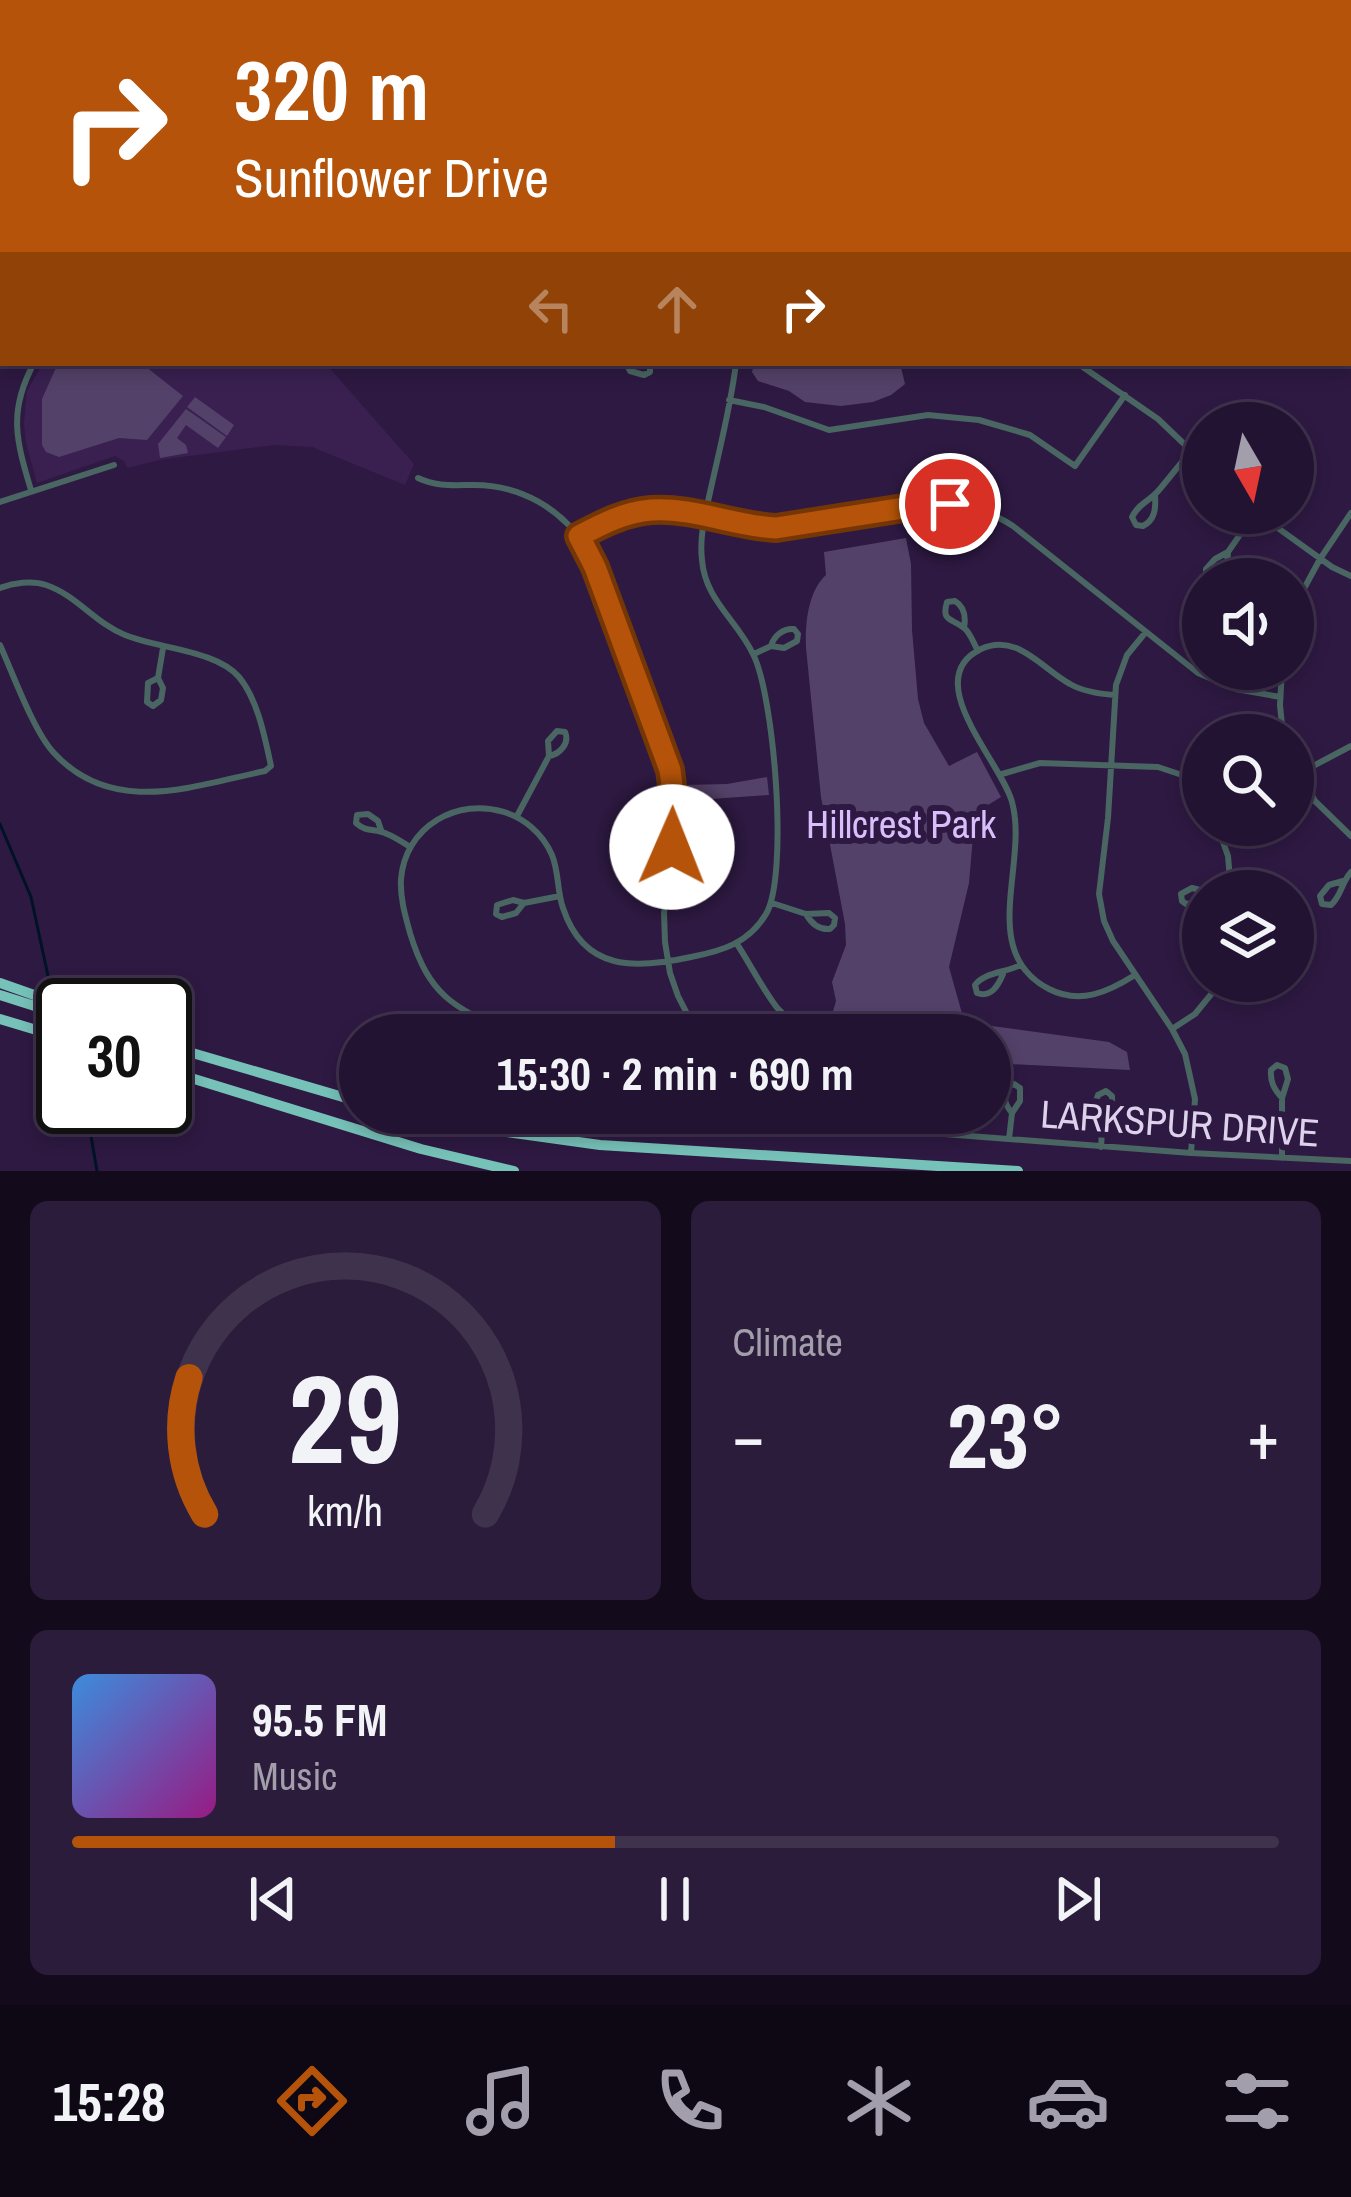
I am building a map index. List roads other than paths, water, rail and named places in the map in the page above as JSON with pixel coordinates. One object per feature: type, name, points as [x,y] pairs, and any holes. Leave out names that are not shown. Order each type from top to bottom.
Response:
[{"type":"highway","points":[[0,983],[36,996]]},
{"type":"highway","points":[[0,995],[36,1004]]},
{"type":"highway","points":[[0,1019],[36,1030]]},
{"type":"highway","points":[[192,1053],[339,1096]]},
{"type":"highway","points":[[192,1078],[421,1149],[514,1171]]},
{"type":"highway","points":[[524,1134],[641,1149],[1018,1171]]},
{"type":"street","points":[[31,490],[15,420],[19,394],[33,366]]},
{"type":"street","points":[[628,366],[644,375],[650,366]]},
{"type":"street","points":[[472,1014],[437,989],[423,970],[401,899],[401,872],[410,847],[433,822],[455,812],[491,808],[517,816],[538,834],[553,856],[572,929],[599,956],[631,965],[720,951],[737,944],[759,924],[772,903],[777,802],[766,704],[754,654],[718,606],[701,559],[735,366]]},
{"type":"street","points":[[1082,366],[1125,394],[1182,442]]},
{"type":"street","points":[[729,400],[829,430],[928,415],[979,420],[1030,435],[1075,466],[1125,394]]},
{"type":"street","points":[[1155,496],[1151,520],[1136,525],[1132,518],[1136,509],[1155,496],[1182,462]]},
{"type":"street","points":[[0,502],[113,465]]},
{"type":"street","points":[[418,478],[438,485],[492,486],[523,494],[553,510],[579,536],[595,567],[670,770],[675,817],[664,913],[668,962],[687,1014]]},
{"type":"street","points":[[579,536],[616,518],[648,510],[776,528],[923,505],[974,507],[1012,526],[1208,678],[1238,690],[1280,697]]},
{"type":"street","points":[[1314,572],[1351,513]]},
{"type":"street","points":[[1218,558],[1241,534]]},
{"type":"street","points":[[1286,534],[1351,576]]},
{"type":"street","points":[[1227,558],[1228,552]]},
{"type":"street","points":[[0,588],[41,583],[125,635],[220,663],[238,675],[248,692],[271,766],[153,794],[115,790],[85,778],[52,752],[0,645]]},
{"type":"street","points":[[964,628],[962,607],[947,602],[947,616],[964,628],[978,650]]},
{"type":"street","points":[[1145,632],[1123,663],[1114,695],[1099,894],[1107,928],[1185,1054],[1194,1088],[1191,1153]]},
{"type":"street","points":[[754,654],[771,646]]},
{"type":"street","points":[[1114,695],[1074,686],[1012,646],[978,650],[961,670],[958,682],[958,697],[1010,794],[1016,816],[1010,925],[1012,948],[1020,965],[1047,988],[1075,997],[1106,992],[1135,975]]},
{"type":"street","points":[[158,678],[163,648]]},
{"type":"street","points":[[1280,690],[1281,714]]},
{"type":"street","points":[[1314,765],[1351,746]]},
{"type":"street","points":[[517,816],[549,756]]},
{"type":"street","points":[[1000,775],[1034,764],[1172,770],[1182,776]]},
{"type":"street","points":[[1314,799],[1351,836]]},
{"type":"street","points":[[381,830],[410,847]]},
{"type":"street","points":[[1343,881],[1341,895],[1333,904],[1322,904],[1320,896],[1327,886],[1343,881],[1351,872]]},
{"type":"street","points":[[524,903],[560,896]]},
{"type":"street","points":[[772,903],[806,914]]},
{"type":"street","points":[[737,944],[779,1013]]},
{"type":"street","points":[[1003,974],[992,992],[977,993],[975,985],[980,979],[1020,965]]},
{"type":"street","points":[[1172,1029],[1206,1002]]},
{"type":"street","points":[[1282,1097],[1271,1081],[1271,1070],[1277,1065],[1284,1066],[1287,1074],[1282,1097],[1282,1159]]},
{"type":"street","points":[[1010,1139],[1012,1113]]},
{"type":"street","points":[[1101,1147],[1104,1119]]},
{"type":"street","name":"LARKSPUR DRIVE","points":[[956,1134],[1351,1161]]},
{"type":"waterway","points":[[0,824],[31,897],[48,978]]},
{"type":"waterway","points":[[91,1134],[97,1171]]},
{"type":"park label","name":"Hillcrest Park","points":[[901,824]]}]
